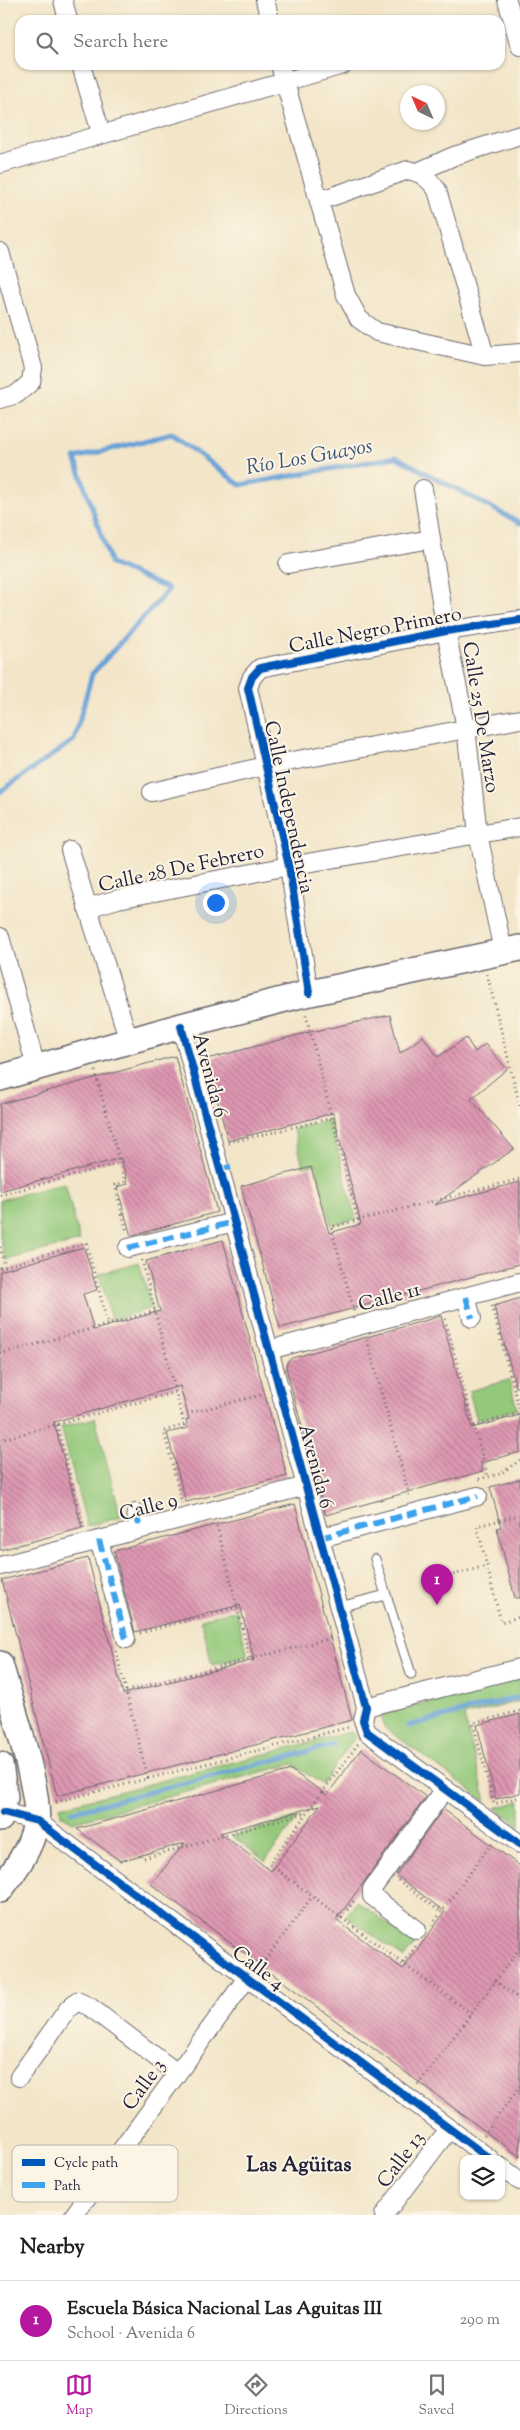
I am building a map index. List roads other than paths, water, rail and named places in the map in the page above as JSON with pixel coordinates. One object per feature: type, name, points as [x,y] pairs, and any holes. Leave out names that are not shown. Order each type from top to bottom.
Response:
[{"type":"main road","points":[[0,1078],[181,1026],[305,994],[502,952]]},
{"type":"main road","points":[[0,1664],[31,1779],[36,1814],[31,1842],[22,1859],[0,1890]]},
{"type":"main road","points":[[0,1765],[5,1797],[2,1816]]},
{"type":"street","points":[[63,0],[67,15]]},
{"type":"street","points":[[265,0],[269,15]]},
{"type":"street","points":[[507,0],[506,19],[520,46]]},
{"type":"street","points":[[82,70],[101,133]]},
{"type":"street","points":[[0,164],[282,74],[309,70]]},
{"type":"street","points":[[282,74],[346,295],[359,319],[377,332],[485,356],[520,353]]},
{"type":"street","points":[[418,172],[454,156],[520,135]]},
{"type":"street","points":[[319,201],[408,170],[418,172],[429,179],[437,190],[485,356]]},
{"type":"street","points":[[0,252],[33,368],[31,382],[18,394],[0,399]]},
{"type":"street","name":"Calle 25 De Marzo","points":[[423,489],[446,631],[466,728],[478,834],[502,952]]},
{"type":"street","points":[[288,564],[431,539]]},
{"type":"street","name":"Calle Negro Primero","points":[[248,688],[252,677],[260,668],[446,631],[520,620]]},
{"type":"street","name":"Calle Independencia","points":[[248,688],[289,866],[305,994]]},
{"type":"street","points":[[152,792],[265,766],[520,719]]},
{"type":"street","name":"Calle 28 De Febrero","points":[[86,908],[118,899],[289,866],[520,827]]},
{"type":"street","points":[[70,850],[86,908],[129,1041]]},
{"type":"street","points":[[0,937],[36,1067]]},
{"type":"street","name":"Avenida 6","points":[[181,1026],[214,1147],[225,1168],[234,1222],[339,1607],[366,1721]]},
{"type":"street","points":[[133,1247],[234,1222]]},
{"type":"street","name":"Calle 11","points":[[269,1350],[520,1282]]},
{"type":"street","points":[[466,1297],[472,1318]]},
{"type":"street","name":"Calle 9","points":[[0,1566],[94,1542],[138,1521],[185,1518],[306,1486]]},
{"type":"street","points":[[320,1538],[478,1496]]},
{"type":"street","points":[[94,1542],[121,1640]]},
{"type":"street","points":[[366,1721],[520,1668]]},
{"type":"street","points":[[366,1721],[445,1789],[520,1844]]},
{"type":"street","points":[[422,1933],[372,1896],[372,1889],[445,1789]]},
{"type":"street","name":"Calle 4","points":[[2,1816],[36,1814],[248,1979],[485,2155]]},
{"type":"street","name":"Calle 3","points":[[125,2145],[248,1979]]},
{"type":"street","points":[[19,2077],[68,2009],[77,2002],[90,2007],[177,2073]]},
{"type":"street","name":"Calle 13","points":[[384,2215],[449,2128]]},
{"type":"street","points":[[505,2170],[520,2181]]},
{"type":"street","name":"Calle 3","points":[[74,2215],[83,2202]]},
{"type":"lane","points":[[375,1559],[411,1674]]},
{"type":"lane","points":[[339,1607],[386,1595]]},
{"type":"waterway","name":"Río Los Guayos","points":[[0,792],[74,740],[92,674],[169,589],[111,564],[75,458],[172,434],[240,485],[396,457],[520,523]]},
{"type":"waterway","points":[[408,1726],[520,1697]]},
{"type":"waterway","points":[[71,1812],[334,1745]]},
{"type":"place","name":"Escuela Básica Nacional Las Aguitas III","points":[[437,1605]]},
{"type":"district","name":"Las Agüitas","points":[[299,2164]]}]
